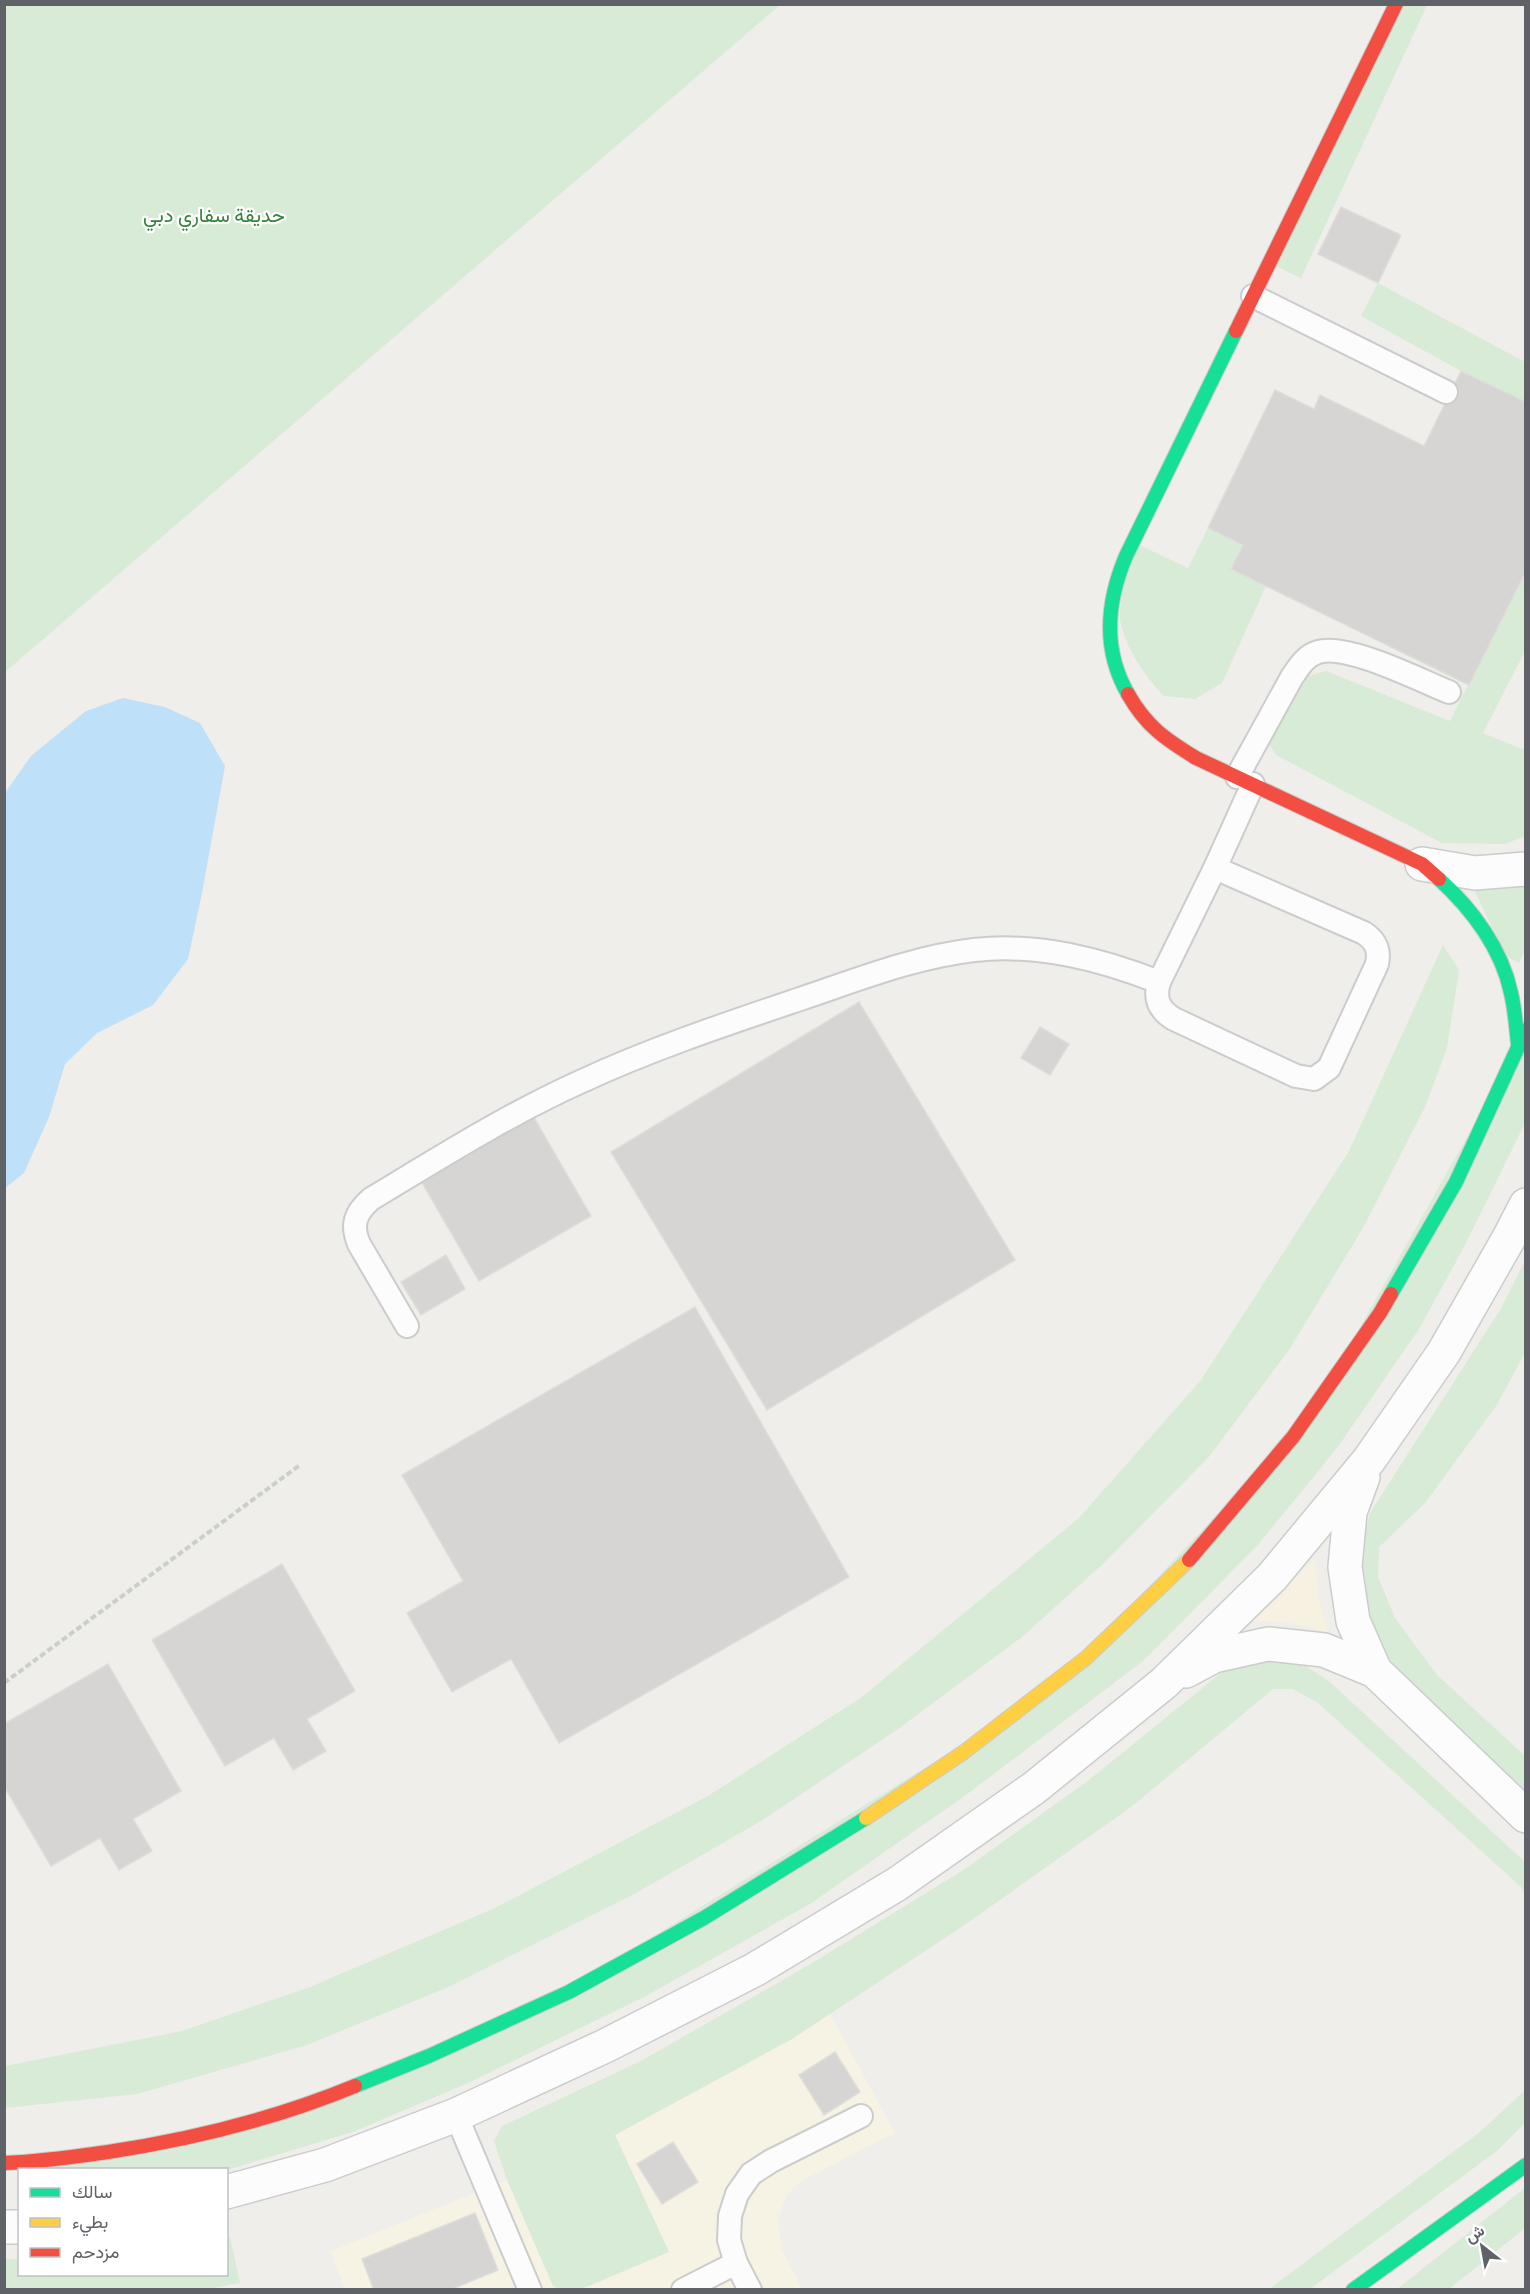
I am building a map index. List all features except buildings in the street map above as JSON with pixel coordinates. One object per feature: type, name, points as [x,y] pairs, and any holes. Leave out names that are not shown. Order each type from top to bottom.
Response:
[{"type":"street","points":[[1396,4],[1126,556],[1112,594],[1109,633],[1117,673],[1135,708],[1162,737],[1196,758],[1422,864],[1475,873],[1526,869]]},
{"type":"street","points":[[1422,864],[1461,899],[1492,942],[1511,992],[1518,1044]]},
{"type":"street","points":[[4,2163],[40,2162],[174,2142],[304,2107],[429,2056],[569,1992],[704,1918],[836,1838],[964,1752],[1086,1658],[1196,1553],[1293,1437],[1380,1313],[1456,1182],[1526,1029]]},
{"type":"street","points":[[228,2191],[325,2165],[456,2115],[605,2046],[754,1970],[897,1884],[1034,1788],[1164,1683],[1272,1576],[1369,1460],[1444,1352],[1526,1205]]},
{"type":"street","points":[[1369,1460],[1350,1512],[1345,1566],[1353,1621],[1375,1671]]},
{"type":"street","points":[[1164,1683],[1214,1656],[1268,1644],[1324,1650],[1375,1671],[1526,1816]]},
{"type":"street","points":[[1353,2289],[1526,2165]]},
{"type":"lane","points":[[1253,296],[1446,392]]},
{"type":"lane","points":[[1215,868],[1364,933],[1372,938],[1377,946],[1379,955],[1377,964],[1329,1068],[1314,1079],[1296,1076],[1164,1013],[1158,1004],[1156,993],[1159,982],[1215,868],[1245,781],[1292,677],[1302,662],[1317,653],[1334,649],[1352,653],[1449,692]]},
{"type":"lane","points":[[407,1326],[354,1232],[354,1220],[360,1208],[371,1199],[474,1138],[578,1083],[641,1054],[883,971],[929,957],[975,950],[1023,949],[1069,954],[1115,965],[1159,982]]},
{"type":"lane","points":[[456,2115],[530,2289]]},
{"type":"lane","points":[[750,2289],[736,2263],[729,2240],[730,2216],[737,2194],[752,2175],[771,2161],[861,2116]]},
{"type":"lane","points":[[683,2289],[736,2263]]},
{"type":"path","points":[[4,1683],[300,1465]]},
{"type":"shaded area","points":[[830,2014],[895,2133],[801,2181],[786,2196],[778,2221],[782,2250],[802,2289],[581,2290],[669,2252],[615,2135],[792,2039]]},
{"type":"shaded area","points":[[507,2180],[553,2286],[559,2289],[344,2289],[331,2251]]},
{"type":"green space","name":"حديقة سفاري دبي","points":[[5,4],[780,4],[780,5],[5,672]]},
{"type":"green space","points":[[1390,5],[1427,5],[1301,278],[1267,262]]},
{"type":"green space","points":[[1378,283],[1525,362],[1525,402],[1461,371],[1361,316]]},
{"type":"green space","points":[[1208,528],[1243,545],[1231,569],[1266,586],[1222,683],[1195,699],[1164,696],[1137,661],[1120,620],[1131,541],[1188,568]]},
{"type":"green space","points":[[1525,571],[1525,651],[1483,733],[1522,749],[1525,748],[1525,836],[1505,844],[1442,843],[1276,755],[1263,734],[1293,680],[1326,671],[1450,721]]},
{"type":"green space","points":[[1525,875],[1525,950],[1519,963],[1505,955],[1469,879]]},
{"type":"green space","points":[[1443,945],[1459,970],[1447,1048],[1425,1107],[1363,1228],[1289,1350],[1208,1458],[1105,1562],[1022,1637],[898,1729],[766,1818],[636,1893],[446,1988],[307,2045],[137,2094],[5,2108],[5,2066],[182,2031],[310,1987],[495,1908],[708,1796],[862,1697],[1078,1519],[1201,1380],[1349,1151]]},
{"type":"green space","points":[[1525,1034],[1525,1123],[1464,1247],[1419,1329],[1337,1448],[1257,1546],[1143,1661],[966,1795],[810,1904],[646,1996],[468,2083],[353,2132],[228,2170],[49,2168],[157,2151],[504,2029],[1052,1689],[1310,1416]]},
{"type":"green space","points":[[1525,1261],[1525,1353],[1496,1406],[1425,1503],[1379,1547],[1378,1577],[1395,1618],[1437,1675],[1525,1756],[1525,1795],[1467,1741],[1382,1650],[1371,1633],[1363,1612],[1358,1575],[1361,1550],[1370,1513],[1500,1310]]},
{"type":"green space","points":[[1266,1658],[1303,1664],[1330,1682],[1525,1862],[1525,1895],[1521,1887],[1318,1703],[1293,1689],[1273,1689],[1131,1807],[966,1924],[792,2039],[615,2135],[669,2252],[581,2289],[559,2289],[553,2286],[507,2180],[494,2141],[502,2126],[641,2061],[809,1965],[965,1869],[1089,1780],[1227,1668]]},
{"type":"green space","points":[[1525,2090],[1525,2123],[1497,2151],[1310,2289],[1269,2289],[1480,2132]]},
{"type":"green space","points":[[1525,2188],[1525,2228],[1449,2289],[1397,2289]]},
{"type":"green space","points":[[230,2237],[240,2283],[202,2290],[5,2289],[5,2259],[18,2259],[18,2276],[228,2276],[228,2238]]},
{"type":"sand","points":[[1315,1559],[1319,1599],[1328,1632],[1292,1623],[1252,1620]]},
{"type":"water","points":[[123,698],[165,707],[200,723],[225,766],[188,959],[153,1005],[97,1033],[65,1064],[49,1117],[24,1173],[5,1188],[5,793],[31,756],[86,711]]},
{"type":"traffic: fast","points":[[1128,694],[1114,660],[1111,642],[1111,608],[1120,573],[1126,556],[1236,331]]},
{"type":"traffic: fast","points":[[1439,879],[1474,917],[1501,961],[1512,999],[1518,1044]]},
{"type":"traffic: fast","points":[[1391,1294],[1456,1182],[1526,1030]]},
{"type":"traffic: fast","points":[[355,2086],[429,2056],[569,1992],[704,1918],[866,1818]]},
{"type":"traffic: fast","points":[[1353,2290],[1526,2165]]},
{"type":"traffic: slow","points":[[866,1818],[964,1752],[1086,1658],[1189,1560]]},
{"type":"traffic: jam","points":[[1236,331],[1396,4]]},
{"type":"traffic: jam","points":[[1128,694],[1142,715],[1157,731],[1196,758],[1422,864],[1439,879]]},
{"type":"traffic: jam","points":[[1189,1560],[1293,1437],[1391,1294]]},
{"type":"traffic: jam","points":[[4,2163],[108,2152],[172,2141],[264,2118],[355,2086]]}]
